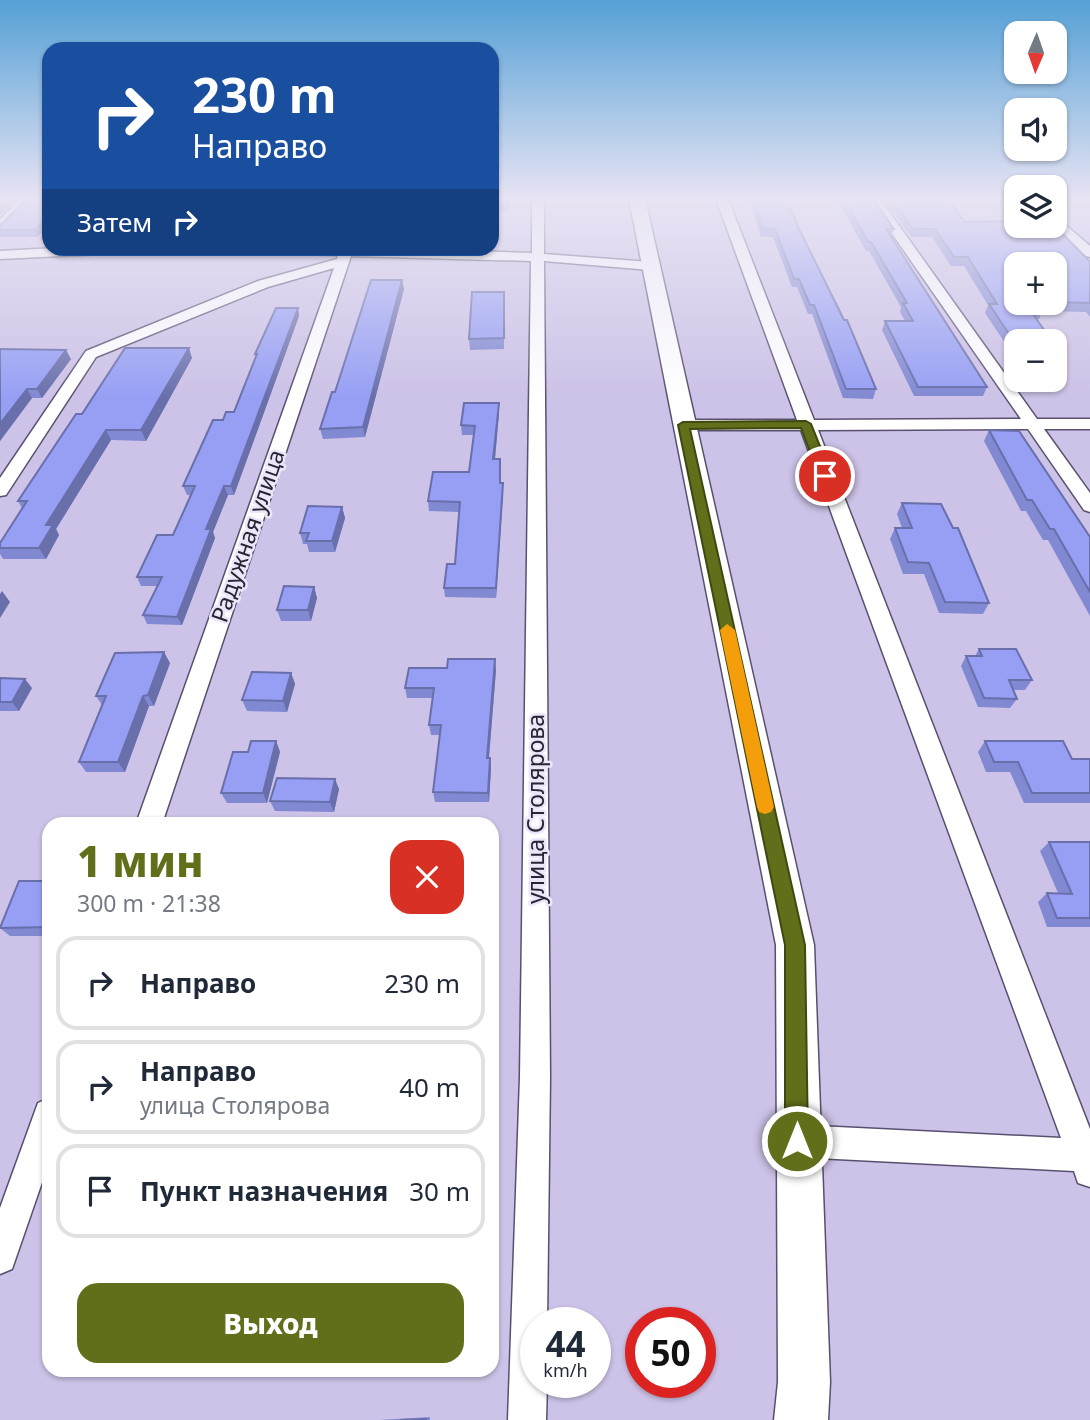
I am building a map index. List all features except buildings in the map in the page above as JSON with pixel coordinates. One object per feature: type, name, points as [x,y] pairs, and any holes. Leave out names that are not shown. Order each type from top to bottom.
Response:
[{"type":"main road","points":[[650,266],[795,945],[804,1382],[801,1420]]},
{"type":"street","points":[[0,491],[91,354],[313,265]]},
{"type":"street","name":"Радужная улица","points":[[151,817],[342,265]]},
{"type":"street","name":"улица Столярова","points":[[527,1420],[535,1063],[540,265]]},
{"type":"street","points":[[641,265],[650,266]]},
{"type":"street","points":[[747,265],[1088,1161],[797,1141]]},
{"type":"street","points":[[921,265],[1090,506]]},
{"type":"street","points":[[683,425],[1090,424]]},
{"type":"street","points":[[0,1257],[42,1134]]},
{"type":"slow traffic","points":[[727,630],[765,807]]},
{"type":"route","points":[[797,1141],[795,945],[683,425],[806,424],[825,476]]}]
